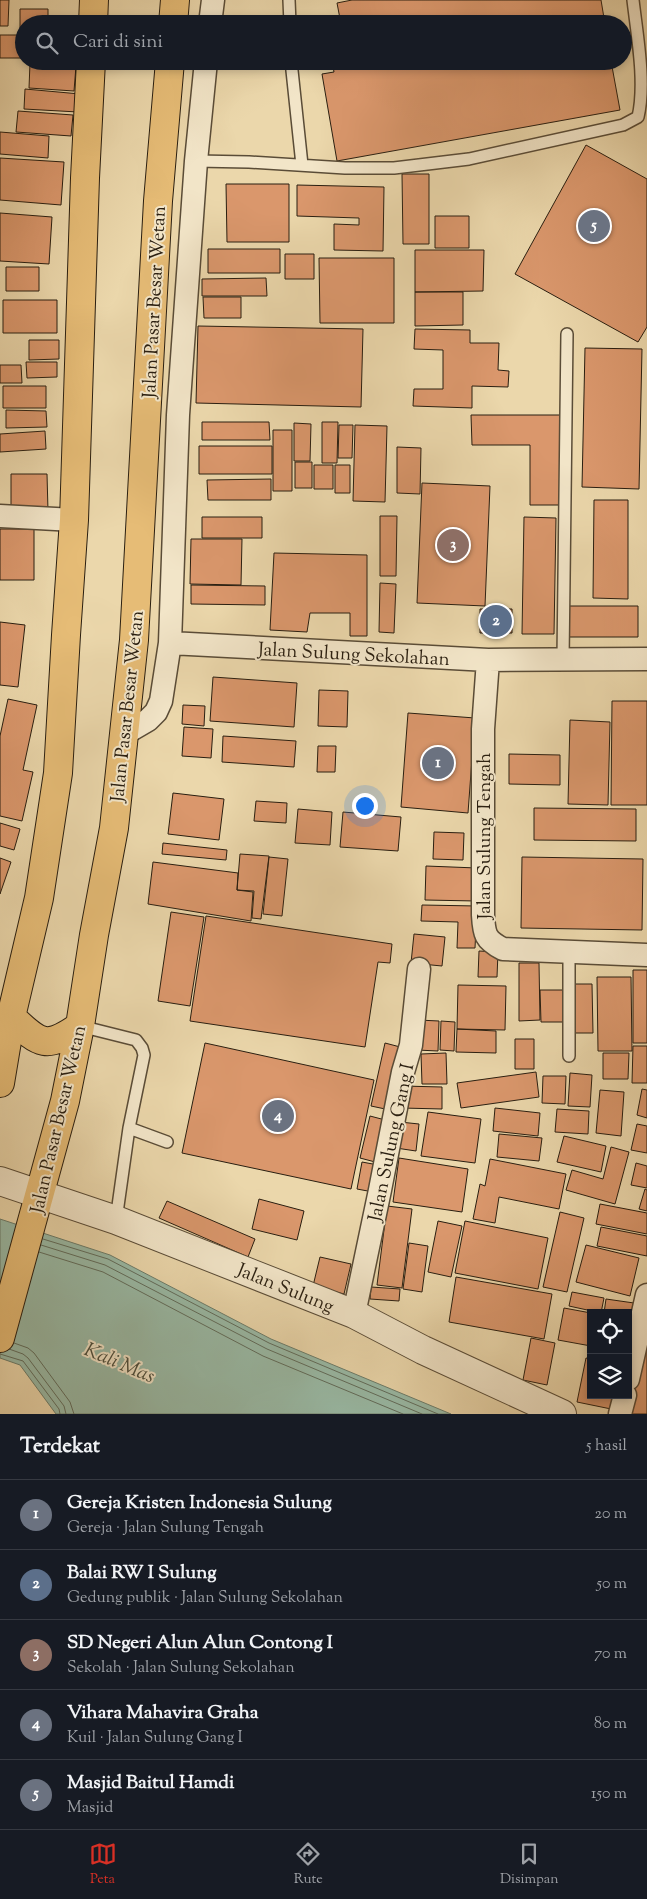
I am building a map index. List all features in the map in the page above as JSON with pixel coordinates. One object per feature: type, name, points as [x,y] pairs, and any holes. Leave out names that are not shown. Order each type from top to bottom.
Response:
[{"type":"main road","points":[[93,15],[94,0]]},
{"type":"main road","points":[[174,15],[175,0]]},
{"type":"main road","points":[[0,1083],[11,1017],[39,898],[58,773],[74,520],[85,178],[91,70]]},
{"type":"main road","name":"Jalan Pasar Besar Wetan","points":[[0,1338],[65,1101],[80,1026],[94,935],[114,828],[135,631],[158,200],[169,70]]},
{"type":"main road","points":[[11,1017],[34,1038],[43,1041],[56,1041],[80,1026]]},
{"type":"street","points":[[211,15],[213,0]]},
{"type":"street","points":[[124,734],[148,720],[156,712],[161,702],[170,644],[178,415],[196,161],[205,70]]},
{"type":"street","points":[[154,276],[188,278]]},
{"type":"street","points":[[0,516],[74,520]]},
{"type":"street","name":"Jalan Sulung Sekolahan","points":[[170,644],[488,660],[647,659]]},
{"type":"street","name":"Jalan Sulung Tengah","points":[[488,660],[483,728],[484,929],[486,937],[492,944],[503,949],[647,956]]},
{"type":"street","name":"Jalan Sulung Gang I","points":[[354,1314],[403,1072],[411,1045],[419,969]]},
{"type":"street","name":"Jalan Sulung","points":[[0,1181],[116,1220],[354,1314],[423,1350],[562,1414]]},
{"type":"street","points":[[632,1361],[647,1295]]},
{"type":"street","points":[[620,1414],[624,1399]]},
{"type":"lane","points":[[289,0],[290,15]]},
{"type":"lane","points":[[196,161],[345,168],[394,168],[469,159],[624,125],[638,117],[641,104],[641,81],[633,0]]},
{"type":"lane","points":[[291,70],[302,165]]},
{"type":"lane","points":[[563,660],[567,334]]},
{"type":"lane","points":[[569,952],[569,1056]]},
{"type":"lane","points":[[80,1026],[136,1040],[142,1048],[144,1055],[129,1128],[116,1220]]},
{"type":"lane","points":[[129,1128],[167,1142]]},
{"type":"water","name":"Kali Mas","points":[[0,1219],[110,1255],[271,1339],[451,1414],[56,1414],[20,1365],[0,1358]]},
{"type":"building","points":[[0,0],[9,0],[8,26],[0,26]]},
{"type":"building","points":[[352,0],[601,0],[604,15],[339,15],[337,3]]},
{"type":"building","points":[[20,9],[48,9],[48,15],[20,15]]},
{"type":"building","points":[[0,35],[15,35],[15,58],[0,58]]},
{"type":"building","points":[[30,70],[76,70],[74,91],[29,88]]},
{"type":"building","points":[[334,70],[613,70],[620,110],[337,161],[322,74],[334,72]]},
{"type":"building","points":[[25,89],[80,94],[78,112],[24,109]]},
{"type":"building","points":[[18,111],[73,115],[71,136],[16,132]]},
{"type":"building","points":[[0,132],[49,136],[48,158],[0,154]]},
{"type":"building","points":[[586,145],[647,179],[647,327],[638,342],[515,274]]},
{"type":"building","points":[[0,158],[64,162],[61,205],[0,200]]},
{"type":"building","points":[[402,174],[429,174],[429,244],[403,244]]},
{"type":"building","points":[[226,184],[289,184],[289,242],[227,242]]},
{"type":"building","points":[[297,185],[384,187],[383,251],[334,250],[334,224],[359,225],[359,218],[297,216]]},
{"type":"building","points":[[0,213],[52,217],[49,264],[0,261]]},
{"type":"building","points":[[435,216],[469,216],[469,248],[435,248]]},
{"type":"building","points":[[208,249],[280,249],[280,273],[208,273]]},
{"type":"building","points":[[415,250],[484,250],[483,291],[415,292]]},
{"type":"building","points":[[285,254],[314,254],[314,279],[285,279]]},
{"type":"building","points":[[319,258],[394,258],[394,323],[320,323]]},
{"type":"building","points":[[6,267],[39,267],[39,291],[6,291]]},
{"type":"building","points":[[266,278],[267,296],[202,296],[202,279]]},
{"type":"building","points":[[415,292],[463,292],[463,325],[415,326]]},
{"type":"building","points":[[203,297],[241,297],[241,318],[204,318]]},
{"type":"building","points":[[3,300],[57,300],[57,333],[3,333]]},
{"type":"building","points":[[198,326],[363,329],[361,407],[196,403]]},
{"type":"building","points":[[415,329],[470,330],[470,343],[499,343],[498,370],[509,371],[508,387],[472,386],[472,408],[413,406],[414,389],[443,389],[443,350],[414,349]]},
{"type":"building","points":[[29,340],[59,340],[59,359],[29,360]]},
{"type":"building","points":[[585,348],[642,349],[639,489],[582,487]]},
{"type":"building","points":[[26,362],[57,362],[57,377],[27,378]]},
{"type":"building","points":[[0,365],[21,365],[22,383],[0,383]]},
{"type":"building","points":[[3,386],[46,386],[46,408],[3,408]]},
{"type":"building","points":[[6,410],[46,411],[47,427],[6,428]]},
{"type":"building","points":[[471,415],[563,415],[564,505],[530,505],[530,445],[472,445]]},
{"type":"building","points":[[202,422],[269,422],[270,440],[202,440]]},
{"type":"building","points":[[322,422],[338,422],[337,463],[322,463]]},
{"type":"building","points":[[294,423],[311,424],[310,461],[294,461]]},
{"type":"building","points":[[339,425],[353,425],[352,458],[338,458]]},
{"type":"building","points":[[355,425],[387,426],[385,502],[353,501]]},
{"type":"building","points":[[273,430],[292,430],[292,491],[273,491]]},
{"type":"building","points":[[45,431],[46,449],[0,452],[0,434]]},
{"type":"building","points":[[199,446],[272,446],[272,474],[199,474]]},
{"type":"building","points":[[397,447],[421,448],[420,494],[397,493]]},
{"type":"building","points":[[295,462],[312,462],[312,488],[295,488]]},
{"type":"building","points":[[314,465],[333,465],[333,489],[314,489]]},
{"type":"building","points":[[335,465],[350,465],[350,493],[335,493]]},
{"type":"building","points":[[11,474],[47,474],[48,511],[11,511]]},
{"type":"building","points":[[271,479],[271,500],[208,500],[207,480]]},
{"type":"building","points":[[422,483],[490,486],[485,606],[417,603]]},
{"type":"building","points":[[594,500],[628,500],[628,599],[593,598]]},
{"type":"building","points":[[380,516],[397,516],[396,576],[380,576]]},
{"type":"building","points":[[202,517],[262,517],[262,538],[202,538]]},
{"type":"building","points":[[524,517],[556,518],[554,634],[522,634]]},
{"type":"building","points":[[0,529],[34,529],[34,580],[0,580]]},
{"type":"building","points":[[191,539],[242,539],[241,585],[190,584]]},
{"type":"building","points":[[274,553],[367,555],[367,636],[350,636],[350,613],[310,613],[307,632],[270,630]]},
{"type":"building","points":[[380,583],[396,584],[394,633],[379,632]]},
{"type":"building","points":[[191,585],[265,586],[265,605],[191,604]]},
{"type":"building","points":[[569,606],[638,606],[638,637],[569,637]]},
{"type":"building","points":[[480,609],[512,609],[512,633],[480,633]]},
{"type":"building","points":[[0,622],[25,625],[18,687],[0,685]]},
{"type":"building","points":[[213,677],[297,683],[294,727],[210,721]]},
{"type":"building","points":[[319,690],[348,691],[347,727],[318,726]]},
{"type":"building","points":[[8,699],[37,705],[23,770],[33,772],[22,821],[0,816],[0,736]]},
{"type":"building","points":[[612,701],[647,701],[647,805],[611,805]]},
{"type":"building","points":[[183,705],[205,706],[204,726],[182,724]]},
{"type":"building","points":[[408,713],[475,718],[468,813],[401,807]]},
{"type":"building","points":[[570,720],[610,722],[608,805],[568,804]]},
{"type":"building","points":[[184,727],[213,729],[211,758],[182,756]]},
{"type":"building","points":[[223,736],[296,741],[294,767],[222,762]]},
{"type":"building","points":[[318,746],[336,746],[335,772],[317,772]]},
{"type":"building","points":[[509,754],[560,755],[560,785],[509,784]]},
{"type":"building","points":[[173,793],[224,799],[219,840],[168,834]]},
{"type":"building","points":[[256,801],[287,803],[286,823],[254,821]]},
{"type":"building","points":[[534,808],[636,809],[636,841],[534,840]]},
{"type":"building","points":[[298,809],[332,812],[330,845],[295,843]]},
{"type":"building","points":[[343,812],[401,817],[398,851],[340,847]]},
{"type":"building","points":[[0,823],[20,829],[14,850],[0,846]]},
{"type":"building","points":[[434,832],[464,833],[463,860],[433,859]]},
{"type":"building","points":[[163,843],[227,850],[226,860],[162,854]]},
{"type":"building","points":[[240,854],[269,856],[261,919],[252,918],[254,891],[237,890]]},
{"type":"building","points":[[269,857],[288,859],[282,916],[263,914]]},
{"type":"building","points":[[522,857],[643,859],[642,930],[521,928]]},
{"type":"building","points":[[0,858],[11,862],[0,894]]},
{"type":"building","points":[[153,862],[238,873],[237,890],[253,892],[251,921],[148,904]]},
{"type":"building","points":[[426,866],[477,868],[476,901],[425,900]]},
{"type":"building","points":[[422,905],[477,906],[475,948],[457,948],[458,922],[421,921]]},
{"type":"building","points":[[171,912],[204,917],[190,1006],[158,1001]]},
{"type":"building","points":[[206,916],[392,944],[390,963],[378,962],[365,1047],[190,1021]]},
{"type":"building","points":[[414,934],[445,937],[442,966],[411,963]]},
{"type":"building","points":[[479,951],[498,952],[497,977],[478,977]]},
{"type":"building","points":[[519,963],[539,963],[540,1020],[519,1021]]},
{"type":"building","points":[[633,970],[647,970],[647,1043],[633,1043]]},
{"type":"building","points":[[597,977],[631,977],[632,1051],[598,1051]]},
{"type":"building","points":[[574,984],[592,984],[593,1033],[575,1033]]},
{"type":"building","points":[[458,985],[506,986],[505,1030],[457,1029]]},
{"type":"building","points":[[540,990],[563,990],[563,1022],[541,1022]]},
{"type":"building","points":[[418,1020],[439,1021],[438,1051],[417,1050]]},
{"type":"building","points":[[441,1021],[455,1022],[454,1051],[440,1050]]},
{"type":"building","points":[[457,1029],[496,1031],[496,1053],[456,1052]]},
{"type":"building","points":[[515,1039],[534,1039],[534,1069],[515,1069]]},
{"type":"building","points":[[205,1043],[374,1080],[351,1189],[182,1153]]},
{"type":"building","points":[[385,1043],[404,1048],[390,1110],[371,1106]]},
{"type":"building","points":[[633,1046],[647,1046],[647,1083],[632,1083]]},
{"type":"building","points":[[446,1053],[447,1084],[422,1084],[421,1054]]},
{"type":"building","points":[[603,1053],[629,1053],[628,1079],[603,1079]]},
{"type":"building","points":[[536,1072],[539,1097],[461,1108],[457,1083]]},
{"type":"building","points":[[570,1073],[592,1075],[590,1107],[568,1106]]},
{"type":"building","points":[[543,1076],[566,1076],[565,1104],[542,1103]]},
{"type":"building","points":[[402,1086],[442,1087],[442,1109],[402,1108]]},
{"type":"building","points":[[642,1089],[647,1090],[647,1118],[637,1115]]},
{"type":"building","points":[[600,1090],[624,1092],[621,1136],[596,1133]]},
{"type":"building","points":[[495,1108],[540,1113],[538,1136],[493,1131]]},
{"type":"building","points":[[557,1109],[589,1111],[588,1134],[555,1132]]},
{"type":"building","points":[[428,1112],[481,1119],[475,1163],[421,1156]]},
{"type":"building","points":[[370,1116],[389,1121],[379,1163],[360,1158]]},
{"type":"building","points":[[400,1122],[419,1124],[416,1151],[396,1148]]},
{"type":"building","points":[[637,1124],[647,1126],[647,1153],[631,1150]]},
{"type":"building","points":[[499,1134],[542,1138],[539,1161],[497,1157]]},
{"type":"building","points":[[564,1136],[606,1146],[601,1172],[557,1162]]},
{"type":"building","points":[[611,1147],[629,1152],[615,1204],[566,1190],[572,1170],[603,1179]]},
{"type":"building","points":[[399,1158],[468,1169],[462,1212],[393,1202]]},
{"type":"building","points":[[490,1159],[566,1174],[559,1209],[499,1197],[495,1223],[473,1219],[480,1184],[485,1186]]},
{"type":"building","points":[[362,1162],[378,1165],[373,1192],[357,1189]]},
{"type":"building","points":[[636,1163],[647,1166],[647,1188],[631,1185]]},
{"type":"building","points":[[645,1189],[647,1190],[647,1211],[639,1209]]},
{"type":"building","points":[[259,1199],[304,1211],[297,1240],[252,1229]]},
{"type":"building","points":[[167,1201],[255,1239],[248,1257],[159,1218]]},
{"type":"building","points":[[600,1204],[647,1213],[647,1234],[596,1224]]},
{"type":"building","points":[[387,1206],[412,1209],[402,1288],[377,1285]]},
{"type":"building","points":[[560,1212],[584,1218],[567,1292],[543,1287]]},
{"type":"building","points":[[438,1221],[462,1226],[451,1277],[428,1272]]},
{"type":"building","points":[[465,1221],[548,1238],[538,1289],[455,1273]]},
{"type":"building","points":[[601,1227],[647,1236],[647,1256],[597,1246]]},
{"type":"building","points":[[409,1243],[428,1246],[422,1292],[403,1289]]},
{"type":"building","points":[[586,1245],[639,1258],[630,1296],[576,1282]]},
{"type":"building","points":[[320,1257],[351,1264],[344,1294],[313,1286]]},
{"type":"building","points":[[456,1277],[552,1294],[544,1339],[449,1322]]},
{"type":"building","points":[[371,1287],[400,1289],[399,1301],[370,1299]]},
{"type":"building","points":[[572,1292],[604,1298],[602,1309],[587,1310],[569,1306]]},
{"type":"building","points":[[606,1299],[634,1303],[632,1320],[632,1309],[605,1309]]},
{"type":"building","points":[[564,1308],[587,1312],[587,1345],[558,1340]]},
{"type":"building","points":[[647,1327],[647,1414],[623,1414],[627,1399],[632,1399],[632,1381]]},
{"type":"building","points":[[531,1338],[555,1343],[547,1385],[523,1380]]},
{"type":"building","points":[[587,1358],[587,1399],[618,1399],[616,1410],[577,1402]]},
{"type":"place","name":"Masjid Baitul Hamdi","points":[[594,226]]},
{"type":"place","name":"SD Negeri Alun Alun Contong I","points":[[453,545]]},
{"type":"place","name":"Balai RW I Sulung","points":[[496,621]]},
{"type":"place","name":"Gereja Kristen Indonesia Sulung","points":[[438,763]]},
{"type":"place","name":"Vihara Mahavira Graha","points":[[278,1116]]}]
